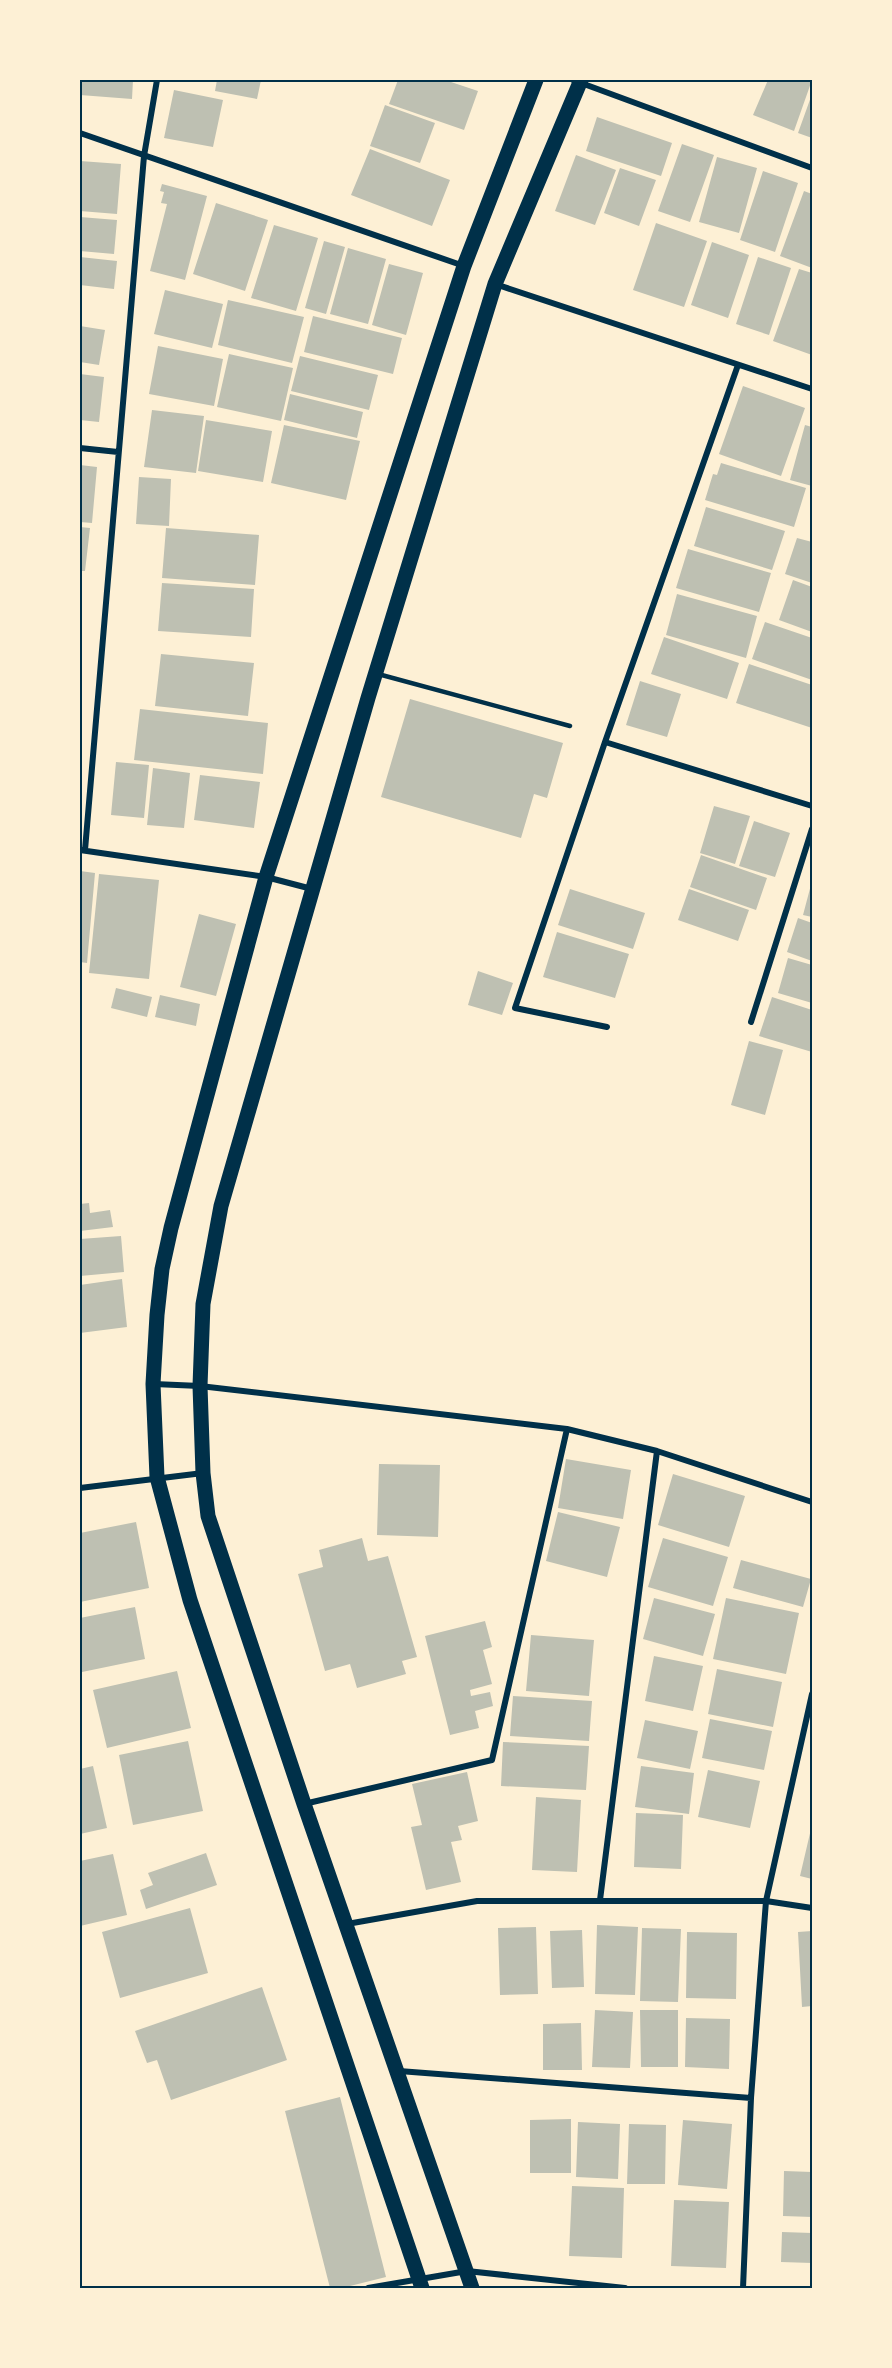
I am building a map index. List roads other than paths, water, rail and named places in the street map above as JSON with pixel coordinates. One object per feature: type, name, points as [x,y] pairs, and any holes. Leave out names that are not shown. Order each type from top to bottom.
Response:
[{"type":"main road","points":[[420,2284],[190,1600],[158,1477],[153,1384],[158,1303],[171,1228],[266,877],[464,266],[536,80]]},
{"type":"main road","points":[[472,2289],[468,2271],[395,2071],[208,1516],[203,1473],[200,1386],[203,1304],[221,1206],[375,673],[495,284],[578,81]]},
{"type":"street","points":[[157,80],[144,156],[82,850],[266,877],[313,889]]},
{"type":"street","points":[[578,81],[813,168]]},
{"type":"street","points":[[80,133],[464,266]]},
{"type":"street","points":[[495,284],[813,389]]},
{"type":"street","points":[[607,1027],[515,1008],[605,742],[738,365]]},
{"type":"street","points":[[80,447],[118,452]]},
{"type":"street","points":[[605,742],[813,806]]},
{"type":"street","points":[[751,1022],[813,829]]},
{"type":"street","points":[[153,1384],[200,1386],[567,1429],[657,1451],[813,1502]]},
{"type":"street","points":[[304,1804],[492,1760],[567,1429]]},
{"type":"street","points":[[600,1899],[657,1451]]},
{"type":"street","points":[[80,1488],[203,1473]]},
{"type":"street","points":[[743,2289],[751,2098],[766,1901],[813,1694]]},
{"type":"street","points":[[347,1924],[477,1901],[600,1899],[766,1901],[813,1908]]},
{"type":"street","points":[[395,2071],[751,2098]]},
{"type":"street","points":[[368,2289],[420,2284],[468,2271],[625,2289]]},
{"type":"lane","points":[[375,673],[570,726]]}]
